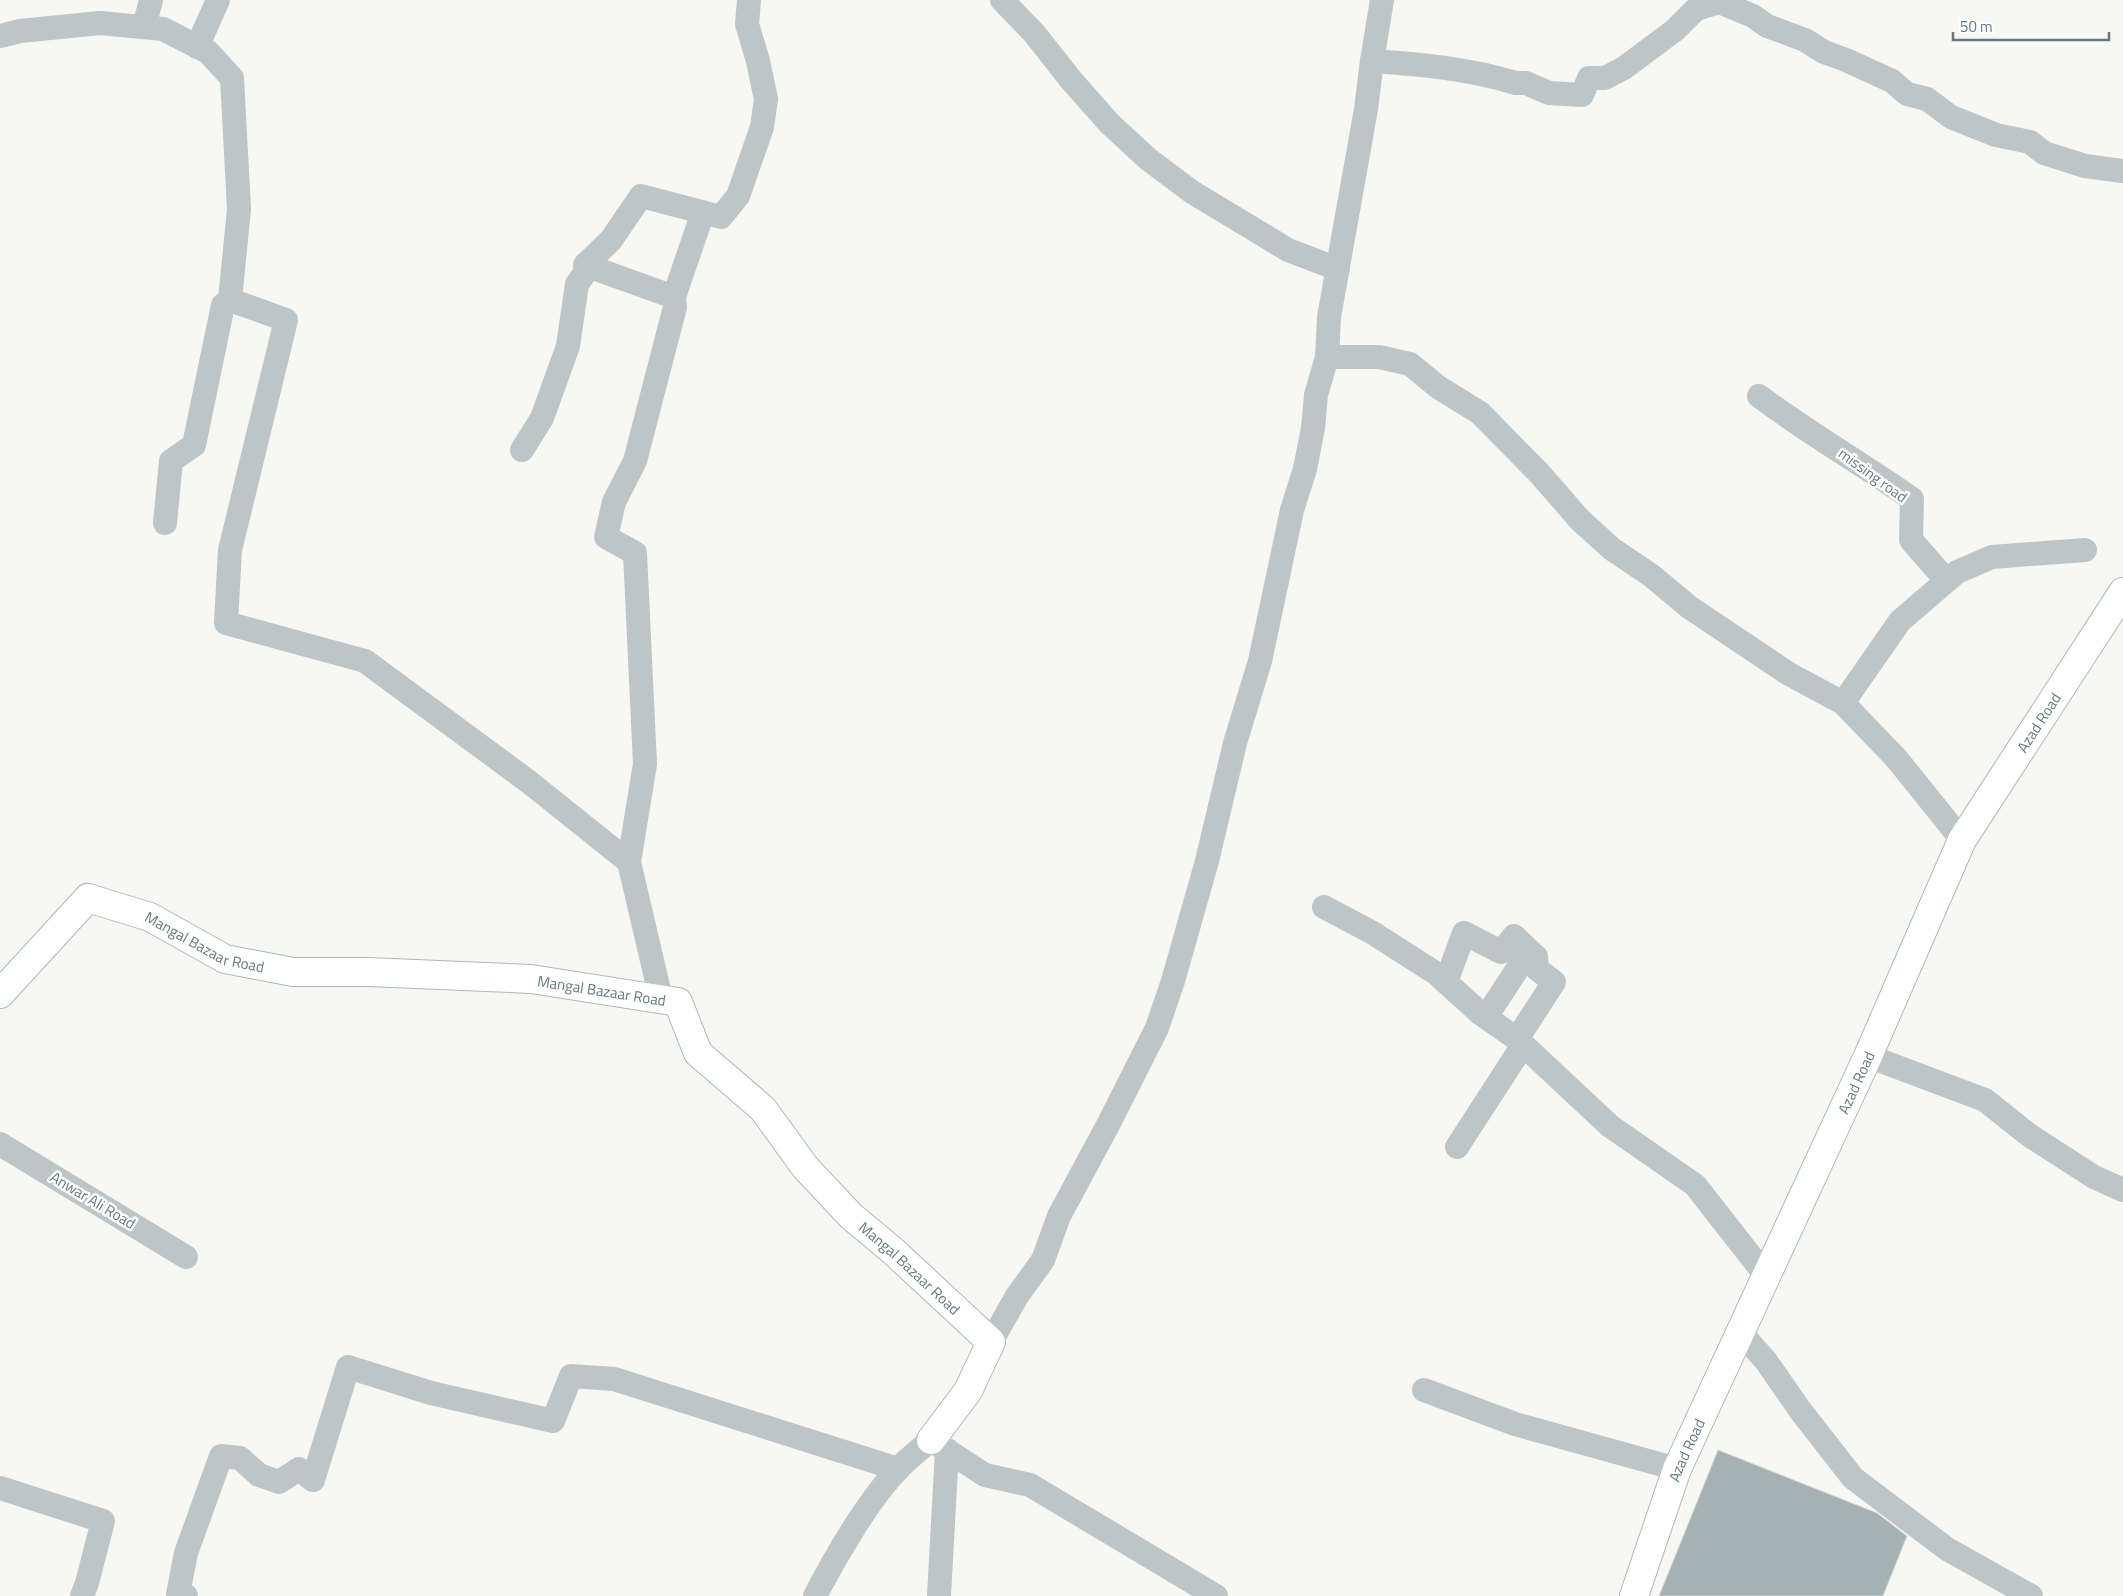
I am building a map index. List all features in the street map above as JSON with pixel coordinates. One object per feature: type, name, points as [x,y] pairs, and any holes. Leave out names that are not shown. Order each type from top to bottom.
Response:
[{"type":"street","points":[[144,27],[150,0]]},
{"type":"street","points":[[197,47],[218,0]]},
{"type":"street","points":[[674,296],[585,265],[611,240],[641,196],[722,217],[738,196],[762,127],[766,99],[758,61],[747,24],[749,0]]},
{"type":"street","points":[[1002,0],[1034,33],[1071,80],[1110,124],[1148,159],[1192,192],[1288,250],[1338,268]]},
{"type":"street","points":[[939,1596],[939,1445],[968,1391],[991,1342],[1017,1296],[1043,1260],[1059,1216],[1157,1028],[1186,940],[1235,742],[1260,661],[1292,510],[1313,428],[1316,395],[1327,357],[1329,317],[1366,109],[1382,0]]},
{"type":"street","points":[[1372,61],[1413,63],[1453,68],[1516,83],[1526,83],[1549,93],[1582,95],[1589,78],[1605,78],[1624,68],[1675,30],[1696,10],[1719,2],[1753,16],[1768,26],[1805,40],[1824,52],[1892,81],[1907,94],[1927,99],[1951,116],[1996,135],[2030,142],[2044,153],[2085,166],[2123,171]]},
{"type":"street","points":[[0,36],[20,31],[100,23],[163,30],[208,52],[232,78],[239,209],[230,300],[223,305],[194,445],[171,461],[164,524]]},
{"type":"street","points":[[661,999],[629,862],[644,764],[635,553],[606,537],[614,502],[635,461],[675,307],[674,296],[703,212]]},
{"type":"street","points":[[522,450],[542,418],[568,346],[577,284],[590,266]]},
{"type":"street","points":[[230,300],[286,320],[230,550],[226,623],[364,661],[529,782],[629,862]]},
{"type":"street","points":[[1327,357],[1379,357],[1410,364],[1438,387],[1480,413],[1539,473],[1580,520],[1612,549],[1652,576],[1689,607],[1789,674],[1842,703],[1896,758],[1962,840]]},
{"type":"street","name":"missing road","points":[[1759,396],[1798,425],[1866,466],[1912,499],[1911,540],[1946,580]]},
{"type":"street","points":[[1842,703],[1900,621],[1956,572],[1992,557],[2085,550]]},
{"type":"street","name":"Azad Road","points":[[1634,1596],[1676,1469],[1741,1333],[1868,1056],[1962,840],[2123,592]]},
{"type":"street","name":"Mangal Bazaar Road","points":[[0,994],[88,898],[150,917],[225,960],[293,972],[368,972],[532,979],[678,1002],[698,1053],[763,1109],[805,1167],[851,1216],[894,1251],[991,1342]]},
{"type":"street","points":[[1324,907],[1374,933],[1437,974],[1486,1018],[1520,1042],[1610,1126],[1695,1185],[1767,1277]]},
{"type":"street","points":[[1446,982],[1464,933],[1502,952],[1514,936],[1536,957],[1537,970],[1554,982],[1457,1147]]},
{"type":"street","points":[[1486,1018],[1520,965],[1536,957]]},
{"type":"street","points":[[1868,1056],[1985,1100],[2045,1146],[2094,1177],[2123,1190]]},
{"type":"street","name":"Anwar Ali Road","points":[[0,1144],[186,1256]]},
{"type":"street","points":[[1741,1333],[1766,1361],[1800,1410],[1853,1478],[1947,1549],[2031,1596]]},
{"type":"street","points":[[186,1596],[178,1594],[186,1553],[221,1456],[240,1458],[259,1475],[280,1482],[299,1469],[314,1480],[348,1367],[431,1393],[553,1421],[571,1376],[614,1379],[898,1469]]},
{"type":"street","points":[[1424,1390],[1515,1424],[1676,1469]]},
{"type":"street","points":[[815,1596],[826,1574],[867,1509],[898,1469],[939,1445]]},
{"type":"street","points":[[939,1445],[985,1475],[1030,1485],[1216,1596]]},
{"type":"street","points":[[0,1488],[103,1521],[82,1596]]},
{"type":"building","points":[[1718,1450],[1877,1513],[1907,1536],[1883,1596],[1659,1596]]}]
